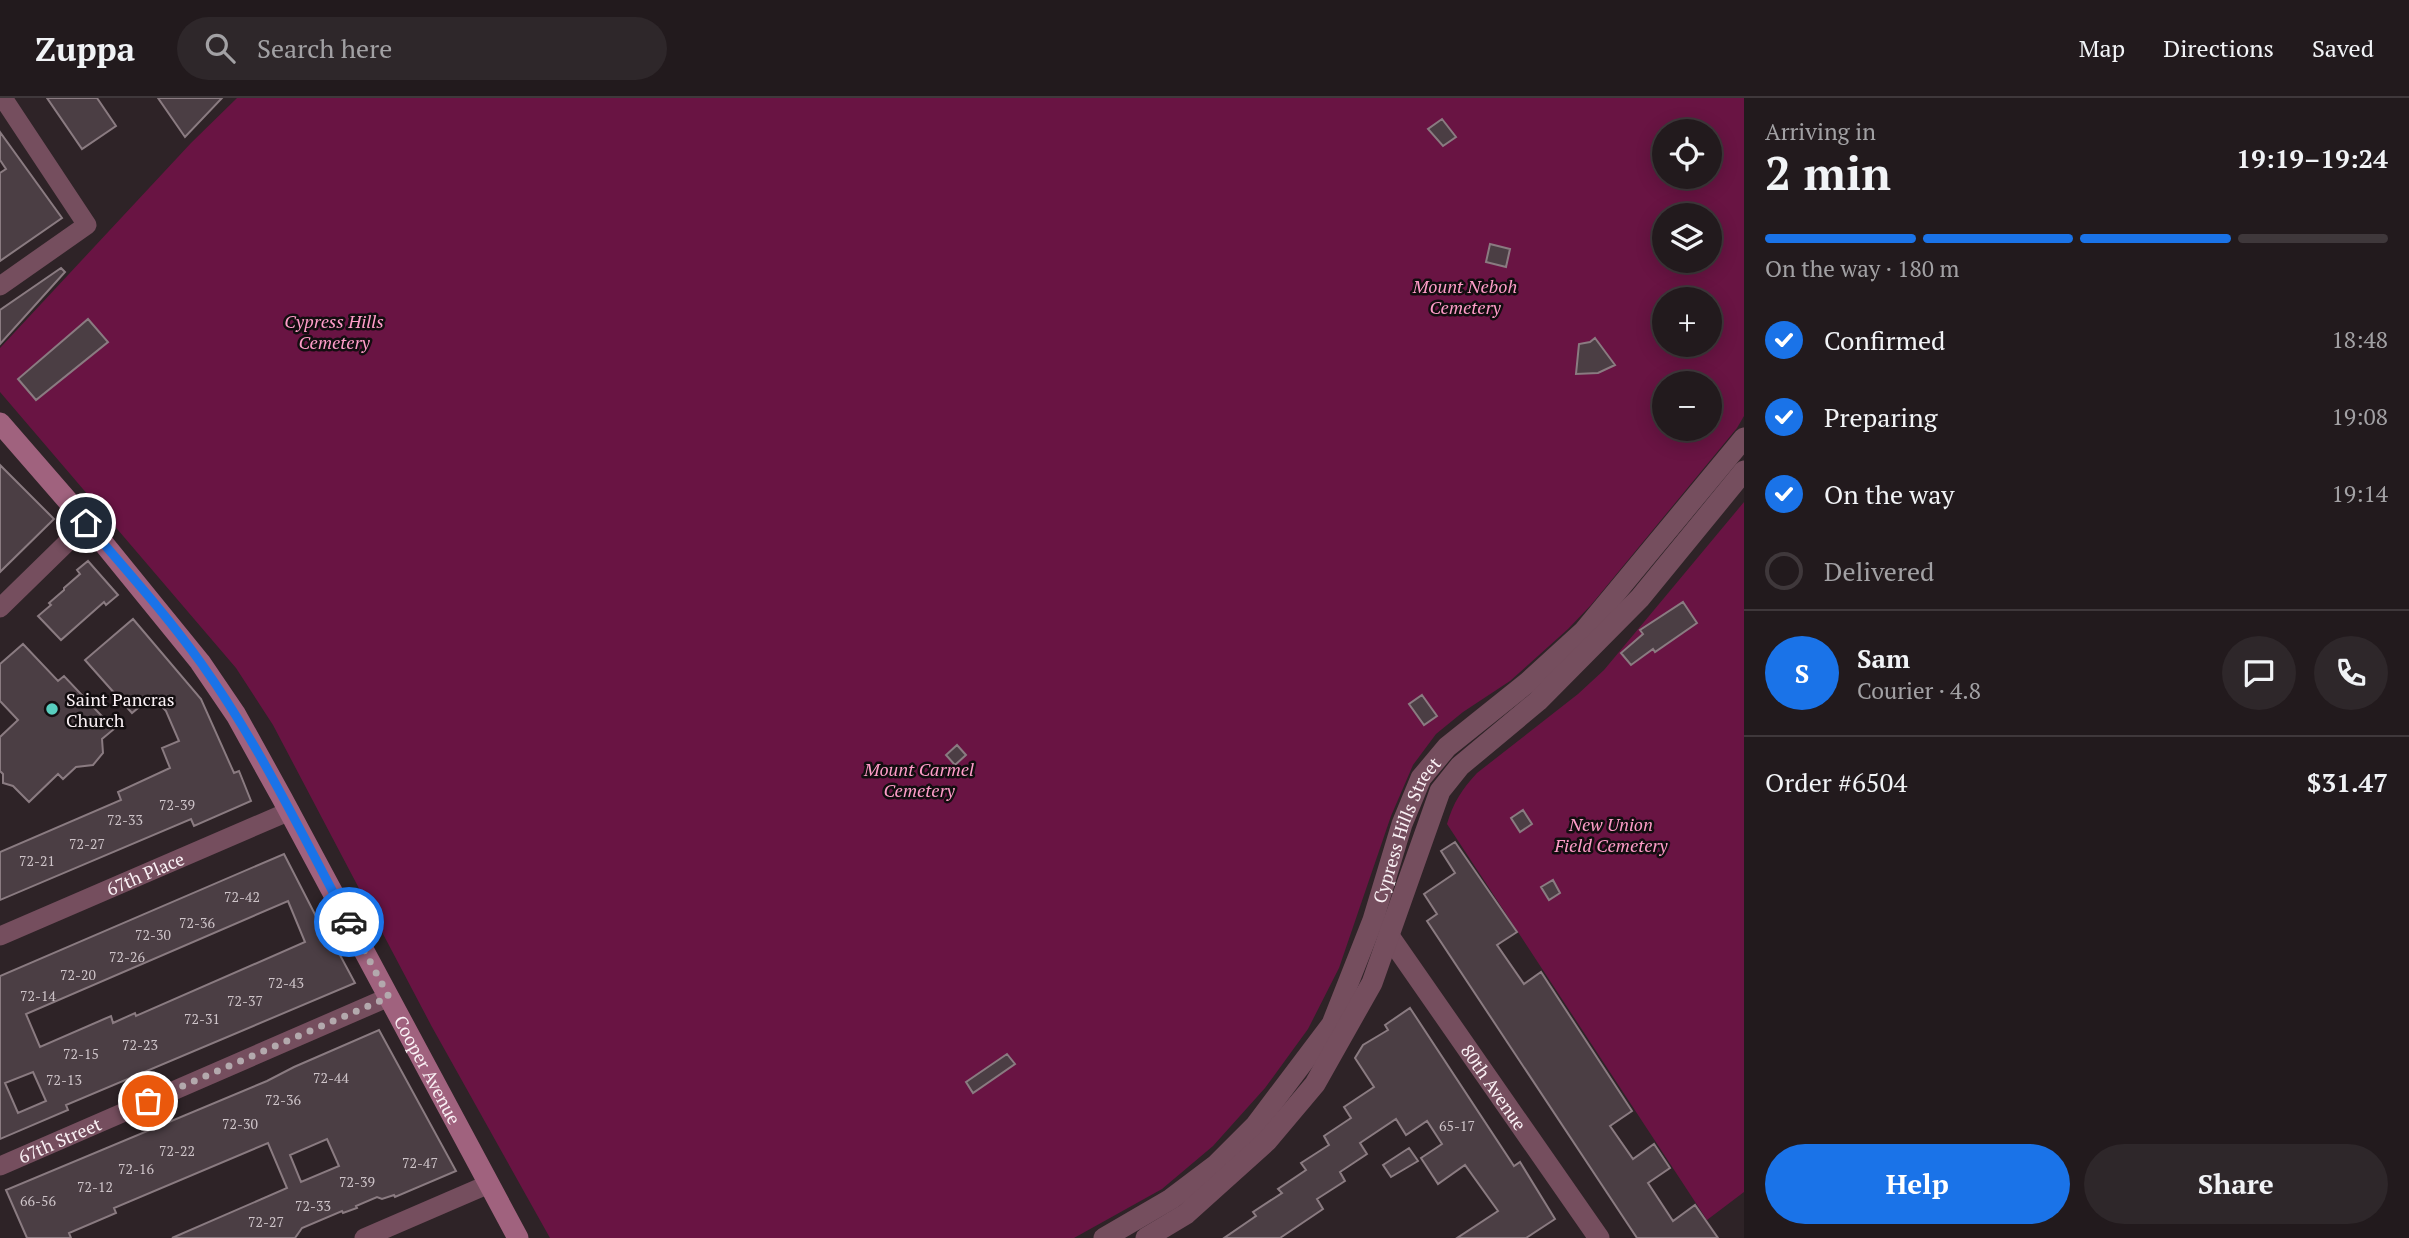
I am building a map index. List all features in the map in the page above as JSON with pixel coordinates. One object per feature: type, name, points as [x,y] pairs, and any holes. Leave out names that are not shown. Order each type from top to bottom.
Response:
[{"type":"main road","name":"Cooper Avenue","points":[[0,423],[200,662],[236,715],[518,1238]]},
{"type":"street","points":[[0,286],[87,225],[3,98]]},
{"type":"street","name":"Cypress Hills Street","points":[[1104,1238],[1171,1199],[1216,1165],[1255,1126],[1332,1024],[1373,920],[1402,824],[1421,778],[1447,747],[1527,683],[1584,631],[1744,438]]},
{"type":"street","name":"Cypress Hills Street","points":[[1146,1238],[1186,1214],[1257,1150],[1315,1084],[1372,983],[1440,791],[1460,766],[1538,701],[1640,598],[1744,471]]},
{"type":"street","points":[[0,608],[86,523]]},
{"type":"street","name":"67th Place","points":[[0,936],[289,811]]},
{"type":"street","name":"80th Avenue","points":[[1388,936],[1597,1237]]},
{"type":"street","name":"67th Street","points":[[0,1166],[389,997]]},
{"type":"street","points":[[364,1238],[489,1184]]},
{"type":"green space","name":"Mount Carmel Cemetery","points":[[237,98],[1744,98],[1744,416],[1737,428],[1591,605],[1568,629],[1510,681],[1463,712],[1436,734],[1413,765],[1391,816],[1339,968],[1308,1029],[1265,1088],[1213,1146],[1162,1189],[1074,1238],[550,1238],[432,1027],[273,725],[236,668],[0,392],[0,348],[191,143]]},
{"type":"green space","name":"New Union Field Cemetery","points":[[1744,502],[1744,1192],[1707,1220],[1447,824],[1459,797],[1477,773],[1578,694],[1604,670]]},
{"type":"building","points":[[47,98],[97,98],[116,126],[82,149]]},
{"type":"building","points":[[158,98],[222,98],[185,137]]},
{"type":"building","points":[[1442,119],[1456,137],[1443,146],[1428,129]]},
{"type":"building","points":[[0,132],[62,218],[0,261],[0,173],[6,169],[0,160]]},
{"type":"building","points":[[1490,244],[1510,249],[1506,267],[1486,262]]},
{"type":"building","points":[[61,268],[65,272],[0,344],[0,310]]},
{"type":"building","points":[[88,319],[108,342],[36,400],[18,379]]},
{"type":"building","points":[[1595,338],[1615,365],[1598,373],[1576,374],[1579,344]]},
{"type":"building","points":[[0,465],[54,519],[0,572]]},
{"type":"building","points":[[88,561],[118,595],[106,605],[104,602],[61,640],[38,616],[80,574],[77,570]]},
{"type":"building","points":[[1683,602],[1697,623],[1631,665],[1621,653],[1643,634],[1640,630]]},
{"type":"building","points":[[133,619],[201,699],[234,773],[239,771],[251,801],[194,826],[191,819],[0,900],[0,852],[121,800],[118,792],[170,768],[162,748],[179,741],[166,711],[155,699],[144,703],[132,713],[85,660]]},
{"type":"building","name":"Saint Pancras Church","points":[[23,644],[58,681],[64,676],[114,729],[102,739],[103,753],[93,765],[76,767],[63,779],[58,774],[29,802],[13,786],[3,783],[3,774],[0,771],[0,737],[18,720],[0,701],[0,664]]},
{"type":"building","points":[[1422,695],[1437,716],[1424,725],[1409,704]]},
{"type":"building","points":[[957,745],[966,755],[955,765],[946,755]]},
{"type":"building","points":[[1523,810],[1532,824],[1520,832],[1511,818]]},
{"type":"building","points":[[1455,842],[1517,932],[1497,945],[1524,984],[1541,972],[1632,1111],[1610,1126],[1633,1159],[1654,1144],[1670,1168],[1648,1183],[1673,1221],[1695,1205],[1718,1238],[1637,1238],[1427,921],[1437,914],[1424,894],[1455,873],[1441,851]]},
{"type":"building","points":[[284,854],[323,930],[326,929],[355,983],[66,1105],[68,1110],[0,1139],[0,976]],"holes":[[[288,901],[305,942],[136,1016],[135,1013],[113,1023],[111,1016],[40,1047],[26,1014]],[[33,1072],[46,1101],[18,1113],[5,1083]]]},
{"type":"building","points":[[1553,880],[1560,893],[1549,900],[1541,887]]},
{"type":"building","points":[[1410,1008],[1514,1166],[1520,1162],[1555,1219],[1526,1238],[1457,1238],[1498,1211],[1465,1165],[1438,1184],[1421,1158],[1442,1144],[1427,1121],[1406,1135],[1396,1119],[1360,1143],[1367,1154],[1340,1172],[1345,1181],[1317,1199],[1323,1209],[1280,1238],[1224,1238],[1256,1216],[1253,1212],[1282,1193],[1278,1189],[1306,1170],[1301,1163],[1329,1145],[1324,1136],[1351,1118],[1344,1107],[1374,1087],[1355,1058],[1363,1045],[1388,1030],[1385,1025]]},
{"type":"building","points":[[379,1030],[456,1171],[395,1197],[377,1197],[356,1206],[357,1208],[343,1213],[342,1211],[302,1228],[295,1238],[172,1238],[287,1188],[268,1143],[114,1208],[116,1213],[69,1233],[71,1238],[27,1238],[6,1190],[267,1081]],"holes":[[[327,1139],[339,1166],[301,1182],[290,1155]]]},
{"type":"building","points":[[1007,1054],[1015,1064],[973,1093],[966,1082]]},
{"type":"building","points":[[1409,1148],[1418,1161],[1391,1177],[1383,1165]]},
{"type":"way so far","points":[[148,1101],[389,997],[349,922]]},
{"type":"place","name":"Saint Pancras Church","points":[[52,709]]},
{"type":"route","points":[[86,523],[200,662],[236,715],[349,922]]},
{"type":"park label","name":"Mount Neboh Cemetery","points":[[1465,296]]},
{"type":"park label","name":"Cypress Hills Cemetery","points":[[334,332]]}]
